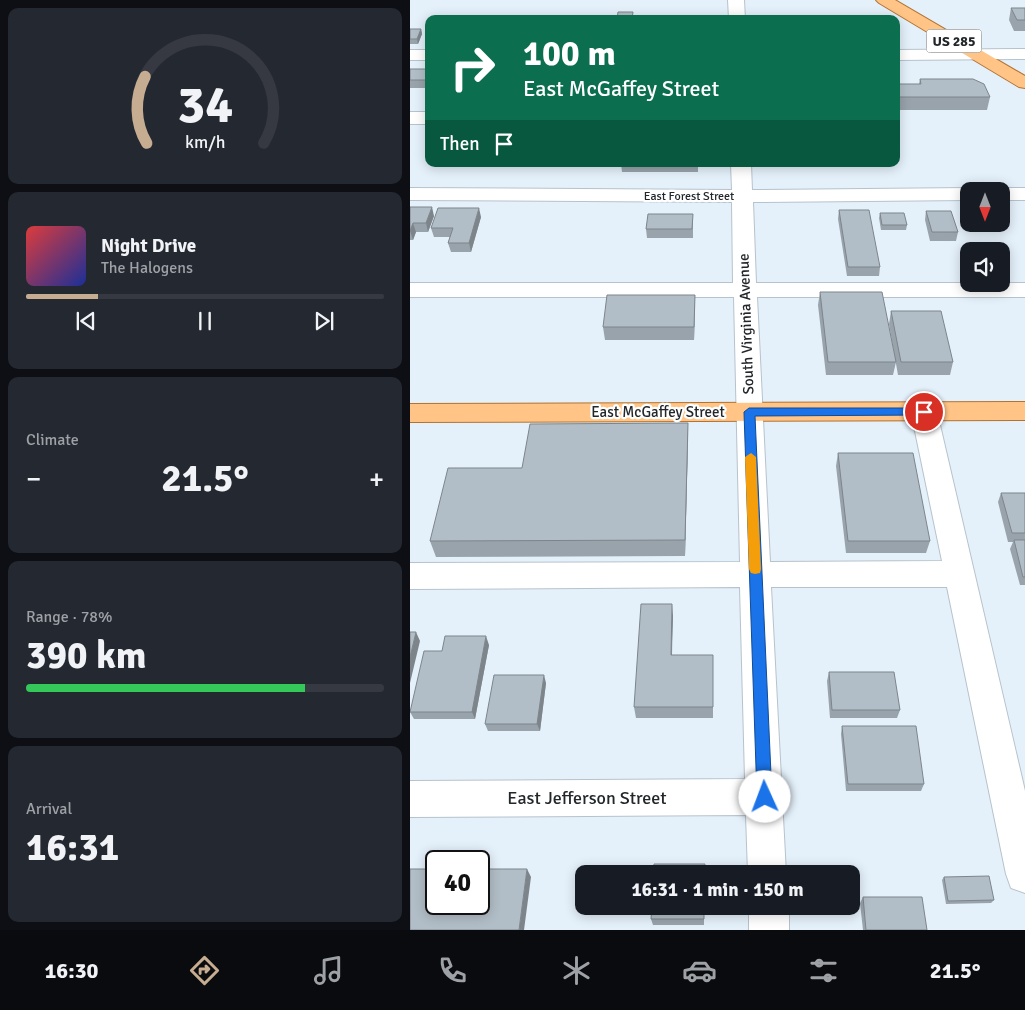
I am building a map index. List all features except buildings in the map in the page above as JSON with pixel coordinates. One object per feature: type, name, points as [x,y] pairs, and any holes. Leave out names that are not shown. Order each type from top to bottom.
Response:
[{"type":"main road","name":"US 285","points":[[884,0],[1025,83]]},
{"type":"main road","name":"East McGaffey Street","points":[[410,413],[1025,411]]},
{"type":"street","points":[[736,0],[737,15]]},
{"type":"street","points":[[900,55],[1025,54]]},
{"type":"street","points":[[410,55],[425,55]]},
{"type":"street","points":[[410,118],[425,118]]},
{"type":"street","name":"South Virginia Avenue","points":[[742,167],[749,412],[768,865]]},
{"type":"street","name":"East Forest Street","points":[[410,194],[742,196],[960,194]]},
{"type":"street","points":[[1010,194],[1025,194]]},
{"type":"street","points":[[410,290],[1025,290]]},
{"type":"street","points":[[924,412],[1025,874]]},
{"type":"street","points":[[410,576],[960,574]]},
{"type":"street","name":"East Jefferson Street","points":[[410,799],[765,797]]},
{"type":"street","points":[[769,915],[770,930]]},
{"type":"slow traffic","points":[[751,457],[755,569]]},
{"type":"route","points":[[765,797],[749,412],[924,412]]}]
